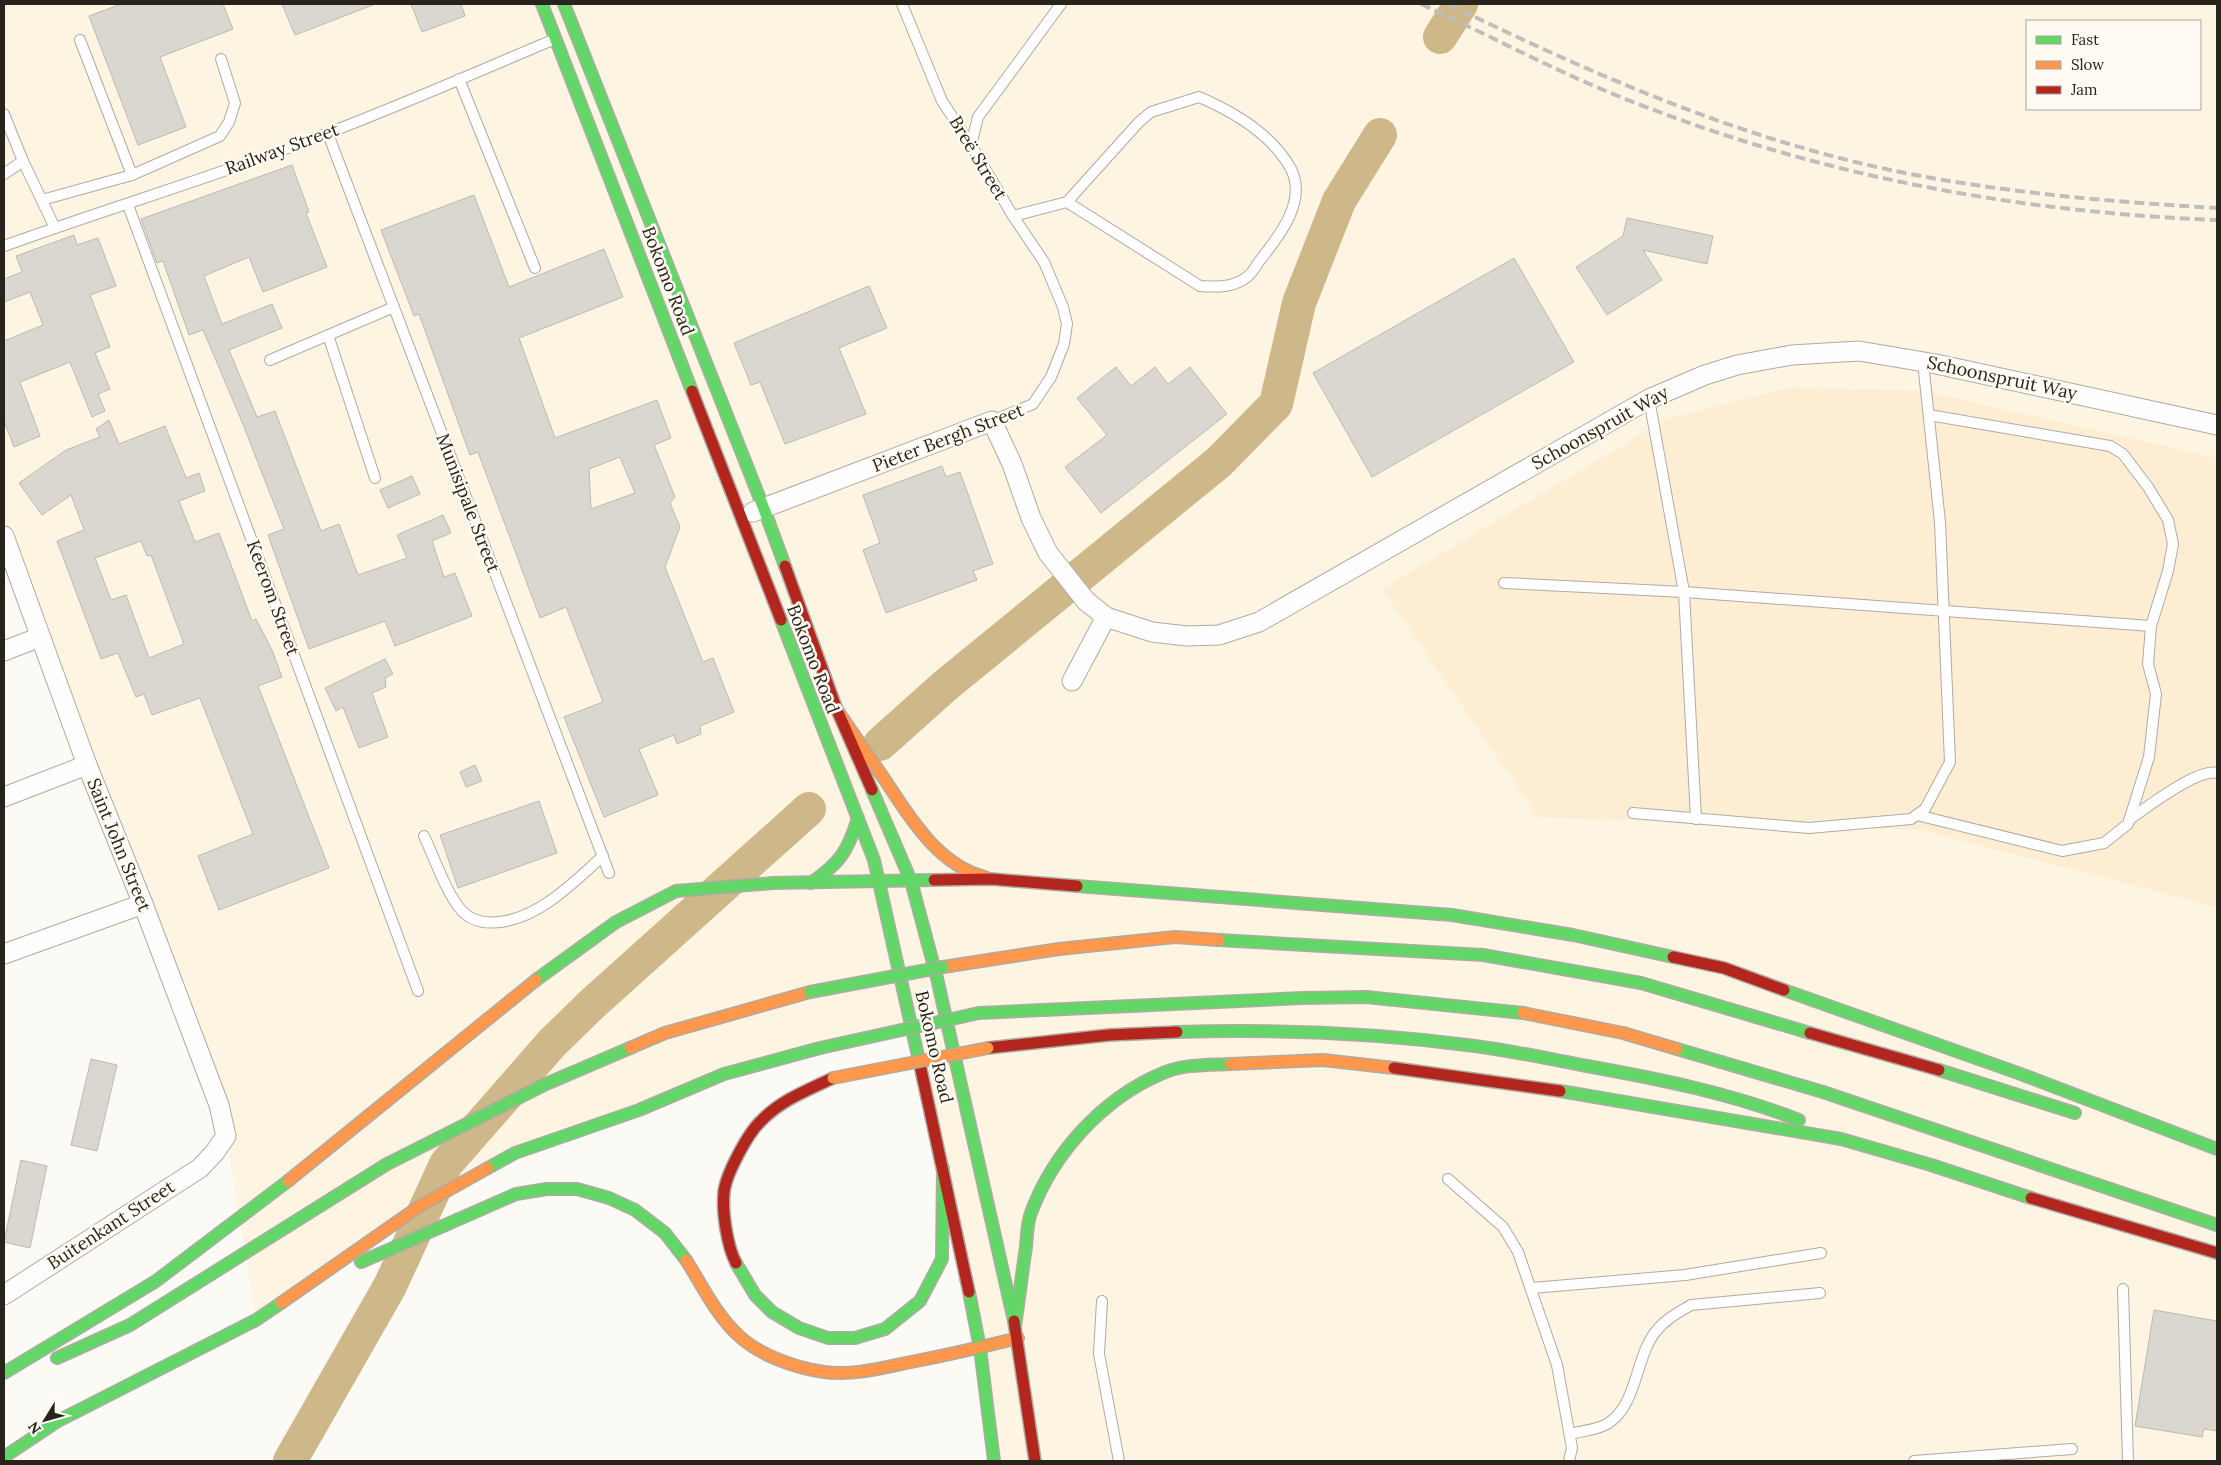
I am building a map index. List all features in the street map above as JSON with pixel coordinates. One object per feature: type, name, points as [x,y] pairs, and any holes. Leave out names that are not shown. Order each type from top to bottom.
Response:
[{"type":"main road","name":"Bokomo Road","points":[[542,4],[816,716],[874,860],[943,1168],[980,1348],[994,1461]]},
{"type":"main road","name":"Bokomo Road","points":[[564,4],[764,508],[838,710],[911,881],[938,978],[1016,1326],[1036,1461]]},
{"type":"main road","points":[[838,710],[915,826],[938,850],[968,873],[991,879]]},
{"type":"main road","points":[[811,883],[831,869],[844,856],[858,818]]},
{"type":"main road","points":[[4,1373],[156,1281],[278,1190],[555,965],[616,922],[676,891],[773,883],[991,879],[1452,915],[1573,935],[1724,968],[2018,1073],[2217,1149]]},
{"type":"main road","points":[[49,1362],[130,1325],[387,1164],[546,1084],[665,1033],[810,992],[943,967],[1059,949],[1175,937],[1483,955],[1640,983],[1982,1083],[2085,1116]]},
{"type":"main road","points":[[4,1457],[58,1421],[256,1320],[420,1206],[516,1154],[639,1110],[724,1074],[820,1048],[979,1013],[1282,998],[1366,997],[1525,1014],[1623,1033],[1823,1092],[2217,1225]]},
{"type":"main road","points":[[943,1168],[942,1259],[920,1301],[885,1329],[855,1338],[828,1338],[799,1328],[772,1312],[756,1295],[731,1253],[725,1218],[724,1191],[737,1156],[760,1121],[790,1098],[833,1078],[988,1048],[1065,1037],[1204,1031],[1343,1033],[1474,1046],[1674,1082],[1772,1108],[1841,1139],[2217,1253]]},
{"type":"main road","points":[[1016,1326],[1030,1215],[1045,1181],[1069,1145],[1102,1111],[1127,1092],[1164,1072],[1196,1066],[1323,1060],[1525,1085],[1841,1139]]},
{"type":"main road","points":[[2161,1140],[2217,1158]]},
{"type":"main road","points":[[310,1284],[516,1194],[547,1189],[577,1189],[610,1198],[635,1210],[665,1233],[686,1261],[710,1299],[737,1334],[751,1346],[785,1362],[824,1372],[861,1372],[980,1348],[1018,1338]]},
{"type":"main road","points":[[4,1383],[31,1370]]},
{"type":"street","name":"Schoonspruit Way","points":[[992,422],[1012,464],[1031,518],[1048,553],[1086,601],[1106,616],[1152,632],[1188,636],[1220,635],[1259,622],[1648,399],[1721,370],[1792,355],[1859,351],[1923,362],[2217,424]]},
{"type":"street","name":"Pieter Bergh Street","points":[[740,517],[992,422]]},
{"type":"street","name":"Saint John Street","points":[[4,536],[87,765],[143,904],[219,1105],[226,1136],[215,1152]]},
{"type":"street","points":[[1072,681],[1106,616]]},
{"type":"street","points":[[4,651],[40,637]]},
{"type":"street","points":[[4,797],[87,765]]},
{"type":"street","points":[[4,954],[143,904]]},
{"type":"street","name":"Buitenkant Street","points":[[4,1295],[200,1168],[215,1152]]},
{"type":"lane","name":"Breë Street","points":[[902,4],[942,101],[971,145],[1013,216],[1044,262],[1063,307]]},
{"type":"lane","points":[[971,145],[978,117],[1061,4]]},
{"type":"lane","name":"Railway Street","points":[[4,246],[128,205],[328,134],[575,32]]},
{"type":"lane","points":[[80,40],[132,175]]},
{"type":"lane","points":[[42,200],[132,175],[220,136],[229,122],[235,103],[221,59]]},
{"type":"lane","points":[[459,79],[535,268]]},
{"type":"lane","points":[[1013,216],[1067,202],[1132,129],[1151,112],[1199,97],[1229,110],[1265,137],[1291,170],[1296,196],[1284,230],[1247,277],[1222,288],[1200,286],[1067,202]]},
{"type":"lane","points":[[4,114],[23,161],[55,228]]},
{"type":"lane","name":"Munisipale Street","points":[[328,134],[609,873]]},
{"type":"lane","points":[[4,174],[23,161]]},
{"type":"lane","name":"Keerom Street","points":[[128,205],[418,992]]},
{"type":"lane","points":[[270,360],[394,307]]},
{"type":"lane","name":"Pieter Bergh Street","points":[[992,422],[1034,404],[1051,377],[1064,344],[1067,324],[1063,307]]},
{"type":"lane","points":[[328,335],[375,478]]},
{"type":"lane","points":[[1633,813],[1809,828],[1911,819],[1925,809],[1950,762],[1940,522],[1923,362]]},
{"type":"lane","points":[[1648,399],[1684,592],[1696,818]]},
{"type":"lane","points":[[1916,815],[2062,851],[2104,844],[2128,824],[2149,757],[2156,694],[2148,664],[2151,626],[2168,571],[2173,544],[2168,520],[2148,487],[2123,454],[2110,446],[1929,415]]},
{"type":"lane","points":[[1504,583],[1684,592],[2151,626]]},
{"type":"lane","points":[[2130,819],[2186,782],[2212,772],[2217,773]]},
{"type":"lane","points":[[424,836],[462,911],[476,921],[492,924],[513,918],[546,904],[603,856]]},
{"type":"lane","points":[[1448,1179],[1503,1227],[1518,1252],[1557,1365],[1572,1448],[1569,1461]]},
{"type":"lane","points":[[1532,1288],[1685,1275],[1822,1253]]},
{"type":"lane","points":[[2123,1289],[2128,1461]]},
{"type":"lane","points":[[1570,1434],[1607,1424],[1621,1410],[1634,1385],[1643,1356],[1656,1330],[1673,1315],[1691,1305],[1820,1293]]},
{"type":"lane","points":[[1102,1300],[1099,1354],[1118,1461]]},
{"type":"lane","points":[[1914,1461],[1964,1459],[2072,1449]]},
{"type":"shaded area","points":[[4,4],[2217,4],[2217,1461],[994,1461],[912,1033],[820,1048],[515,1153],[256,1320],[224,1123],[4,536]]},
{"type":"shaded area","points":[[1789,388],[1924,391],[2217,458],[2217,907],[1921,830],[1538,817],[1382,589],[1667,419]]},
{"type":"building","points":[[121,4],[223,4],[233,29],[160,57],[186,127],[138,145],[89,16]]},
{"type":"building","points":[[282,4],[373,4],[373,5],[295,35]]},
{"type":"building","points":[[411,4],[461,4],[465,16],[422,32]]},
{"type":"building","points":[[292,165],[309,212],[306,213],[327,267],[263,292],[249,257],[204,276],[222,324],[272,304],[282,328],[229,350],[257,417],[275,411],[321,531],[339,524],[358,575],[407,558],[397,535],[443,515],[451,533],[432,541],[444,577],[455,573],[472,616],[395,646],[385,621],[309,649],[268,535],[284,529],[203,330],[189,335],[163,261],[157,263],[141,219]]},
{"type":"building","points":[[474,195],[509,287],[604,249],[623,297],[519,338],[555,438],[657,400],[671,438],[654,445],[675,497],[670,503],[680,527],[665,567],[703,662],[713,658],[734,712],[700,726],[701,734],[677,744],[674,735],[639,749],[658,795],[604,817],[564,717],[603,702],[566,607],[540,618],[478,452],[470,455],[419,314],[414,316],[381,230]],"holes":[[[620,457],[635,493],[591,509],[589,469]]]},
{"type":"building","points":[[1627,218],[1713,236],[1707,264],[1643,250],[1662,280],[1607,315],[1576,267],[1623,236]]},
{"type":"building","points":[[74,235],[77,245],[98,238],[116,286],[90,295],[110,347],[95,353],[110,389],[98,394],[105,411],[92,417],[70,362],[20,382],[40,436],[14,447],[4,421],[4,341],[43,325],[30,292],[4,302],[4,279],[22,272],[16,256]]},
{"type":"building","points":[[1514,258],[1574,362],[1372,477],[1313,373]]},
{"type":"building","points":[[869,286],[887,328],[839,348],[866,414],[785,444],[760,382],[751,385],[734,343]]},
{"type":"building","points":[[1116,367],[1131,386],[1155,367],[1168,384],[1190,367],[1227,414],[1101,513],[1065,467],[1107,435],[1077,398]]},
{"type":"building","points":[[109,420],[119,444],[165,426],[186,478],[199,473],[205,491],[179,501],[195,542],[219,533],[252,621],[256,619],[272,650],[282,677],[258,686],[329,868],[219,910],[198,856],[253,834],[200,698],[152,715],[144,694],[136,697],[118,653],[101,659],[57,541],[84,530],[71,495],[42,515],[19,483],[66,450],[100,437],[96,429]],"holes":[[[141,541],[147,556],[151,555],[184,644],[149,658],[126,595],[111,600],[95,558]]]},
{"type":"building","points":[[942,466],[946,477],[960,472],[993,564],[973,571],[977,580],[886,613],[863,550],[880,543],[863,495]]},
{"type":"building","points":[[412,476],[420,494],[388,508],[380,490]]},
{"type":"building","points":[[385,659],[393,674],[385,678],[386,687],[372,693],[388,737],[359,748],[343,707],[336,711],[325,688]]},
{"type":"building","points":[[475,765],[482,781],[466,787],[460,772]]},
{"type":"building","points":[[539,801],[557,853],[458,888],[440,835]]},
{"type":"building","points":[[91,1059],[117,1065],[97,1151],[71,1145]]},
{"type":"building","points":[[21,1160],[47,1166],[30,1248],[4,1242]]},
{"type":"building","points":[[2154,1310],[2217,1321],[2217,1431],[2204,1429],[2202,1437],[2135,1426]]},
{"type":"waterway","points":[[1440,37],[1461,4]]},
{"type":"waterway","points":[[880,744],[946,685],[1219,462],[1276,404],[1299,303],[1339,201],[1380,135]]},
{"type":"waterway","points":[[290,1461],[390,1286],[446,1164],[552,1043],[591,1005],[809,809]]},
{"type":"railway","points":[[1421,4],[1618,96],[1690,123],[1764,147],[1912,184],[1988,198],[2140,216],[2217,220]]},
{"type":"railway","points":[[1448,4],[1558,56],[1671,103],[1786,143],[1845,159],[1905,173],[1982,186],[2099,200],[2217,208]]},
{"type":"traffic: fast","points":[[542,4],[692,391]]},
{"type":"traffic: fast","points":[[564,4],[785,566]]},
{"type":"traffic: fast","points":[[781,620],[874,860],[920,1065]]},
{"type":"traffic: fast","points":[[872,790],[911,881],[937,978],[1014,1321]]},
{"type":"traffic: fast","points":[[811,883],[829,869],[842,855],[851,839],[858,818]]},
{"type":"traffic: fast","points":[[536,980],[616,922],[676,891],[773,883],[934,880]]},
{"type":"traffic: fast","points":[[1077,886],[1452,915],[1573,935],[1673,957]]},
{"type":"traffic: fast","points":[[1219,940],[1483,955],[1641,983],[1810,1033]]},
{"type":"traffic: fast","points":[[810,992],[943,967]]},
{"type":"traffic: fast","points":[[1784,990],[2018,1073],[2217,1149]]},
{"type":"traffic: fast","points":[[979,1013],[1302,998],[1366,997],[1523,1013]]},
{"type":"traffic: fast","points":[[820,1048],[979,1013]]},
{"type":"traffic: fast","points":[[1177,1032],[1252,1031],[1326,1033],[1401,1038],[1489,1048],[1641,1076],[1721,1094],[1799,1120]]},
{"type":"traffic: fast","points":[[57,1358],[130,1325],[387,1164],[546,1084],[630,1048]]},
{"type":"traffic: fast","points":[[488,1168],[515,1153],[639,1110],[724,1074],[820,1048]]},
{"type":"traffic: fast","points":[[1677,1049],[1823,1092],[2217,1225]]},
{"type":"traffic: fast","points":[[1015,1326],[1030,1217],[1052,1169],[1067,1149],[1101,1112],[1141,1084],[1163,1073],[1179,1068],[1230,1064]]},
{"type":"traffic: fast","points":[[1939,1070],[2075,1113]]},
{"type":"traffic: fast","points":[[1560,1091],[1841,1139],[1931,1165],[2031,1198]]},
{"type":"traffic: fast","points":[[736,1263],[755,1295],[772,1312],[799,1328],[828,1338],[855,1338],[885,1329],[920,1301],[942,1259],[943,1168]]},
{"type":"traffic: fast","points":[[4,1373],[156,1281],[288,1181]]},
{"type":"traffic: fast","points":[[361,1262],[516,1194],[547,1189],[577,1189],[609,1198],[635,1210],[665,1233],[686,1260]]},
{"type":"traffic: fast","points":[[969,1292],[980,1348],[994,1461]]},
{"type":"traffic: fast","points":[[4,1457],[58,1421],[256,1320],[281,1303]]},
{"type":"traffic: slow","points":[[837,710],[905,810],[927,838],[953,862],[968,871],[985,877]]},
{"type":"traffic: slow","points":[[943,967],[1059,949],[1175,937],[1219,940]]},
{"type":"traffic: slow","points":[[288,1181],[536,980]]},
{"type":"traffic: slow","points":[[630,1048],[665,1033],[810,992]]},
{"type":"traffic: slow","points":[[1523,1013],[1623,1033],[1677,1049]]},
{"type":"traffic: slow","points":[[833,1078],[988,1048]]},
{"type":"traffic: slow","points":[[1230,1064],[1323,1060],[1394,1068]]},
{"type":"traffic: slow","points":[[281,1303],[420,1206],[488,1168]]},
{"type":"traffic: slow","points":[[686,1260],[716,1309],[738,1335],[756,1349],[778,1360],[813,1370],[835,1373],[868,1371],[1018,1338]]},
{"type":"traffic: jam","points":[[692,391],[781,620]]},
{"type":"traffic: jam","points":[[785,566],[837,710],[872,790]]},
{"type":"traffic: jam","points":[[934,880],[991,879],[1077,886]]},
{"type":"traffic: jam","points":[[1673,957],[1724,968],[1784,990]]},
{"type":"traffic: jam","points":[[988,1048],[1109,1035],[1177,1032]]},
{"type":"traffic: jam","points":[[1810,1033],[1939,1070]]},
{"type":"traffic: jam","points":[[920,1065],[969,1292]]},
{"type":"traffic: jam","points":[[1394,1068],[1560,1091]]},
{"type":"traffic: jam","points":[[736,1263],[728,1238],[724,1192],[738,1154],[756,1127],[777,1107],[833,1078]]},
{"type":"traffic: jam","points":[[2031,1198],[2217,1253]]},
{"type":"traffic: jam","points":[[1014,1321],[1035,1461]]}]
